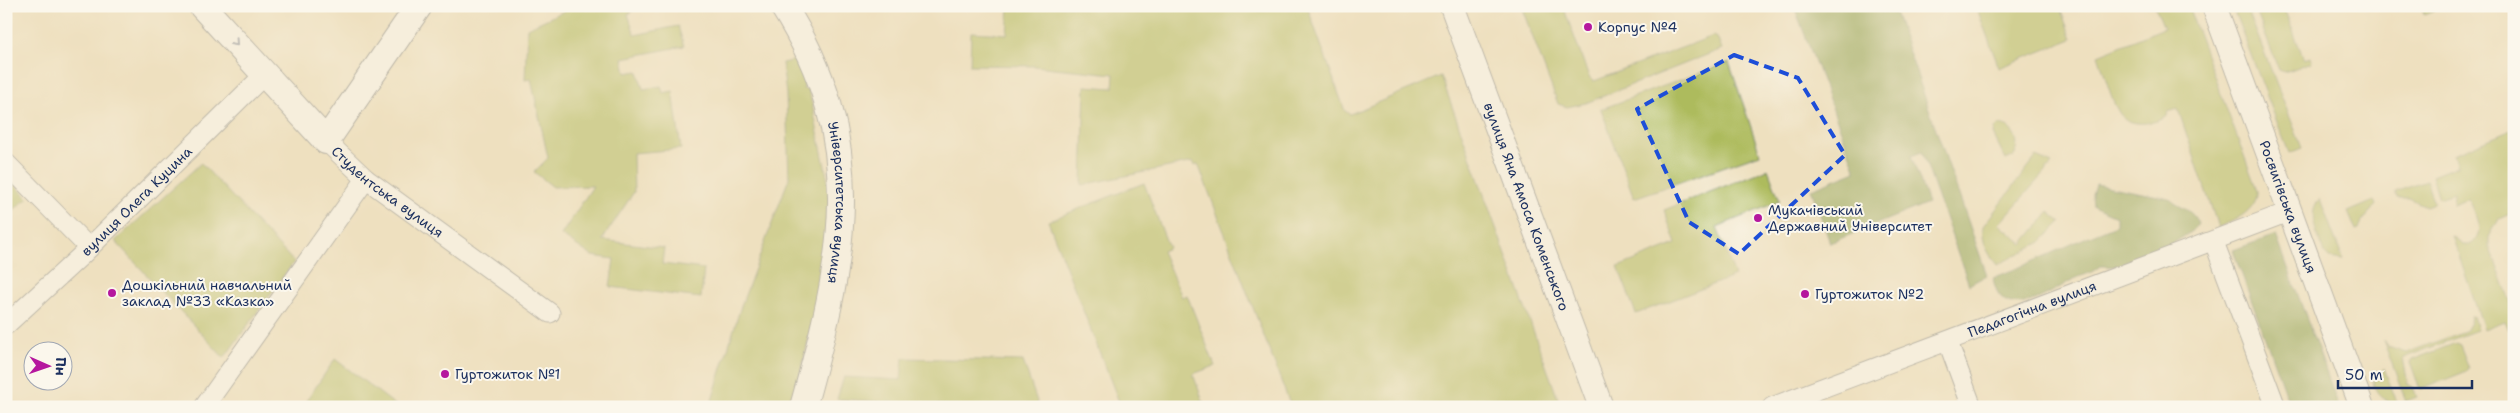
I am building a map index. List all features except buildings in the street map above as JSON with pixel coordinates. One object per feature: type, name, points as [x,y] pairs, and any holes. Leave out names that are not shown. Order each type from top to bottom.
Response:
[{"type":"main road","name":"Студентська вулиця","points":[[202,6],[326,142]]},
{"type":"main road","points":[[326,142],[419,6]]},
{"type":"main road","name":"Університетська вулиця","points":[[783,6],[814,61],[835,128],[842,202],[838,255],[819,350],[803,407]]},
{"type":"street","name":"вулиця Яна Амоса Коменського","points":[[1452,6],[1601,407]]},
{"type":"street","name":"Росвигівська вулиця","points":[[2214,6],[2362,407]]},
{"type":"street","name":"вулиця Олега Куцина","points":[[6,325],[89,248],[264,75]]},
{"type":"street","name":"Студентська вулиця","points":[[326,142],[366,179],[550,313]]},
{"type":"street","points":[[6,164],[89,248]]},
{"type":"street","points":[[204,407],[366,179]]},
{"type":"street","name":"Педагогічна вулиця","points":[[1772,407],[2214,242],[2291,211]]},
{"type":"street","points":[[2214,242],[2276,407]]},
{"type":"street","points":[[1948,342],[1972,407]]},
{"type":"highlighted area","points":[[1734,55],[1798,78],[1845,155],[1739,254],[1689,222],[1637,109]]},
{"type":"green space","points":[[575,6],[630,6],[632,12],[628,14],[635,35],[678,26],[684,46],[623,58],[626,73],[638,71],[643,89],[661,86],[663,93],[673,91],[681,149],[633,153],[634,192],[602,240],[664,248],[662,264],[704,269],[701,298],[610,287],[614,259],[592,256],[561,235],[593,186],[553,187],[534,172],[548,158],[531,79],[525,80],[527,28]]},
{"type":"green space","points":[[1009,6],[1131,6],[1167,10],[1167,6],[1257,6],[1259,11],[1272,6],[1307,6],[1345,111],[1350,114],[1441,76],[1561,407],[1291,407],[1198,164],[1195,166],[1193,162],[1082,185],[1085,86],[1113,88],[1114,74],[1034,66],[970,65],[971,32],[1007,34]]},
{"type":"green space","points":[[1521,6],[1563,6],[1589,77],[1594,81],[1713,36],[1718,39],[1722,49],[1586,103],[1567,107],[1558,104]]},
{"type":"green space","points":[[1794,6],[1893,6],[1987,275],[1969,285],[1922,152],[1911,156],[1928,203],[1830,243],[1811,189],[1856,171]]},
{"type":"green space","points":[[1976,6],[2059,6],[2072,39],[1999,68]]},
{"type":"green space","points":[[2155,6],[2188,6],[2257,190],[2257,197],[2250,209],[2231,222],[2218,227],[2178,109],[2168,112],[2167,116],[2162,119],[2149,123],[2136,123],[2124,118],[2114,102],[2098,55],[2164,28]]},
{"type":"green space","points":[[2232,6],[2246,6],[2302,148],[2289,153]]},
{"type":"green space","points":[[2254,6],[2283,6],[2304,59],[2310,57],[2312,62],[2285,72],[2279,70]]},
{"type":"green space","points":[[2421,6],[2447,6],[2424,15]]},
{"type":"green space","points":[[800,59],[807,85],[805,84],[803,89],[809,90],[836,219],[793,407],[710,407],[741,306],[789,178],[786,94],[782,63]]},
{"type":"green space","points":[[1729,62],[1760,154],[1634,198],[1601,109]]},
{"type":"green space","points":[[1999,125],[2009,128],[2015,136],[2017,145],[2014,156],[2006,160],[1993,134],[1994,128]]},
{"type":"green space","points":[[2514,129],[2514,223],[2510,214],[2499,219],[2489,237],[2489,246],[2514,311],[2514,332],[2509,330],[2505,321],[2484,329],[2452,236],[2463,244],[2472,244],[2478,234],[2476,216],[2468,199],[2453,205],[2454,193],[2439,198],[2432,176],[2457,166],[2453,154]]},
{"type":"green space","points":[[2036,157],[2052,164],[1999,224],[2023,244],[2049,212],[2061,222],[2041,242],[1997,265],[1986,247],[1983,237],[1983,226]]},
{"type":"green space","points":[[201,163],[294,262],[224,358],[115,241]]},
{"type":"green space","points":[[1768,169],[1780,201],[1717,227],[1735,276],[1636,314],[1618,267],[1676,244],[1664,210]]},
{"type":"green space","points":[[6,176],[28,198],[6,216]]},
{"type":"green space","points":[[2426,181],[2434,203],[2426,206],[2409,198],[2397,198],[2395,192]]},
{"type":"green space","points":[[1144,183],[1169,248],[1162,251],[1182,297],[1187,295],[1215,366],[1193,374],[1205,407],[1121,407],[1048,221]]},
{"type":"green space","points":[[2095,184],[2169,198],[2189,211],[2198,224],[2193,230],[2174,243],[2125,264],[2101,266],[2037,299],[2015,304],[2005,300],[1998,292],[1993,278],[2116,225],[2116,216],[2093,206],[2092,194]]},
{"type":"green space","points":[[2320,199],[2343,260],[2329,258],[2325,254],[2317,233],[2313,219],[2316,205]]},
{"type":"green space","points":[[2374,201],[2376,205],[2362,221],[2359,230],[2356,231],[2348,212]]},
{"type":"green space","points":[[2276,235],[2339,407],[2290,407],[2233,250]]},
{"type":"green space","points":[[2471,316],[2473,316],[2477,330],[2403,358],[2408,384],[2413,387],[2417,397],[2406,401],[2383,340],[2388,347],[2406,353],[2465,331]]},
{"type":"green space","points":[[2456,343],[2460,345],[2469,368],[2467,371],[2422,389],[2419,387],[2410,363],[2412,360]]},
{"type":"green space","points":[[903,358],[1023,361],[1039,407],[970,407],[837,399],[844,377],[901,380]]},
{"type":"green space","points":[[335,359],[398,407],[302,407]]},
{"type":"green space","points":[[2384,368],[2398,405],[2381,397],[2374,386],[2373,381]]},
{"type":"place","name":"Корпус №4","points":[[1588,27]]},
{"type":"place","name":"Мукачівський Державний Університет","points":[[1758,218]]},
{"type":"place","name":"Дошкільний навчальний заклад №33 «Казка»","points":[[112,293]]},
{"type":"place","name":"Гуртожиток №2","points":[[1805,294]]},
{"type":"place","name":"Гуртожиток №1","points":[[445,374]]}]
